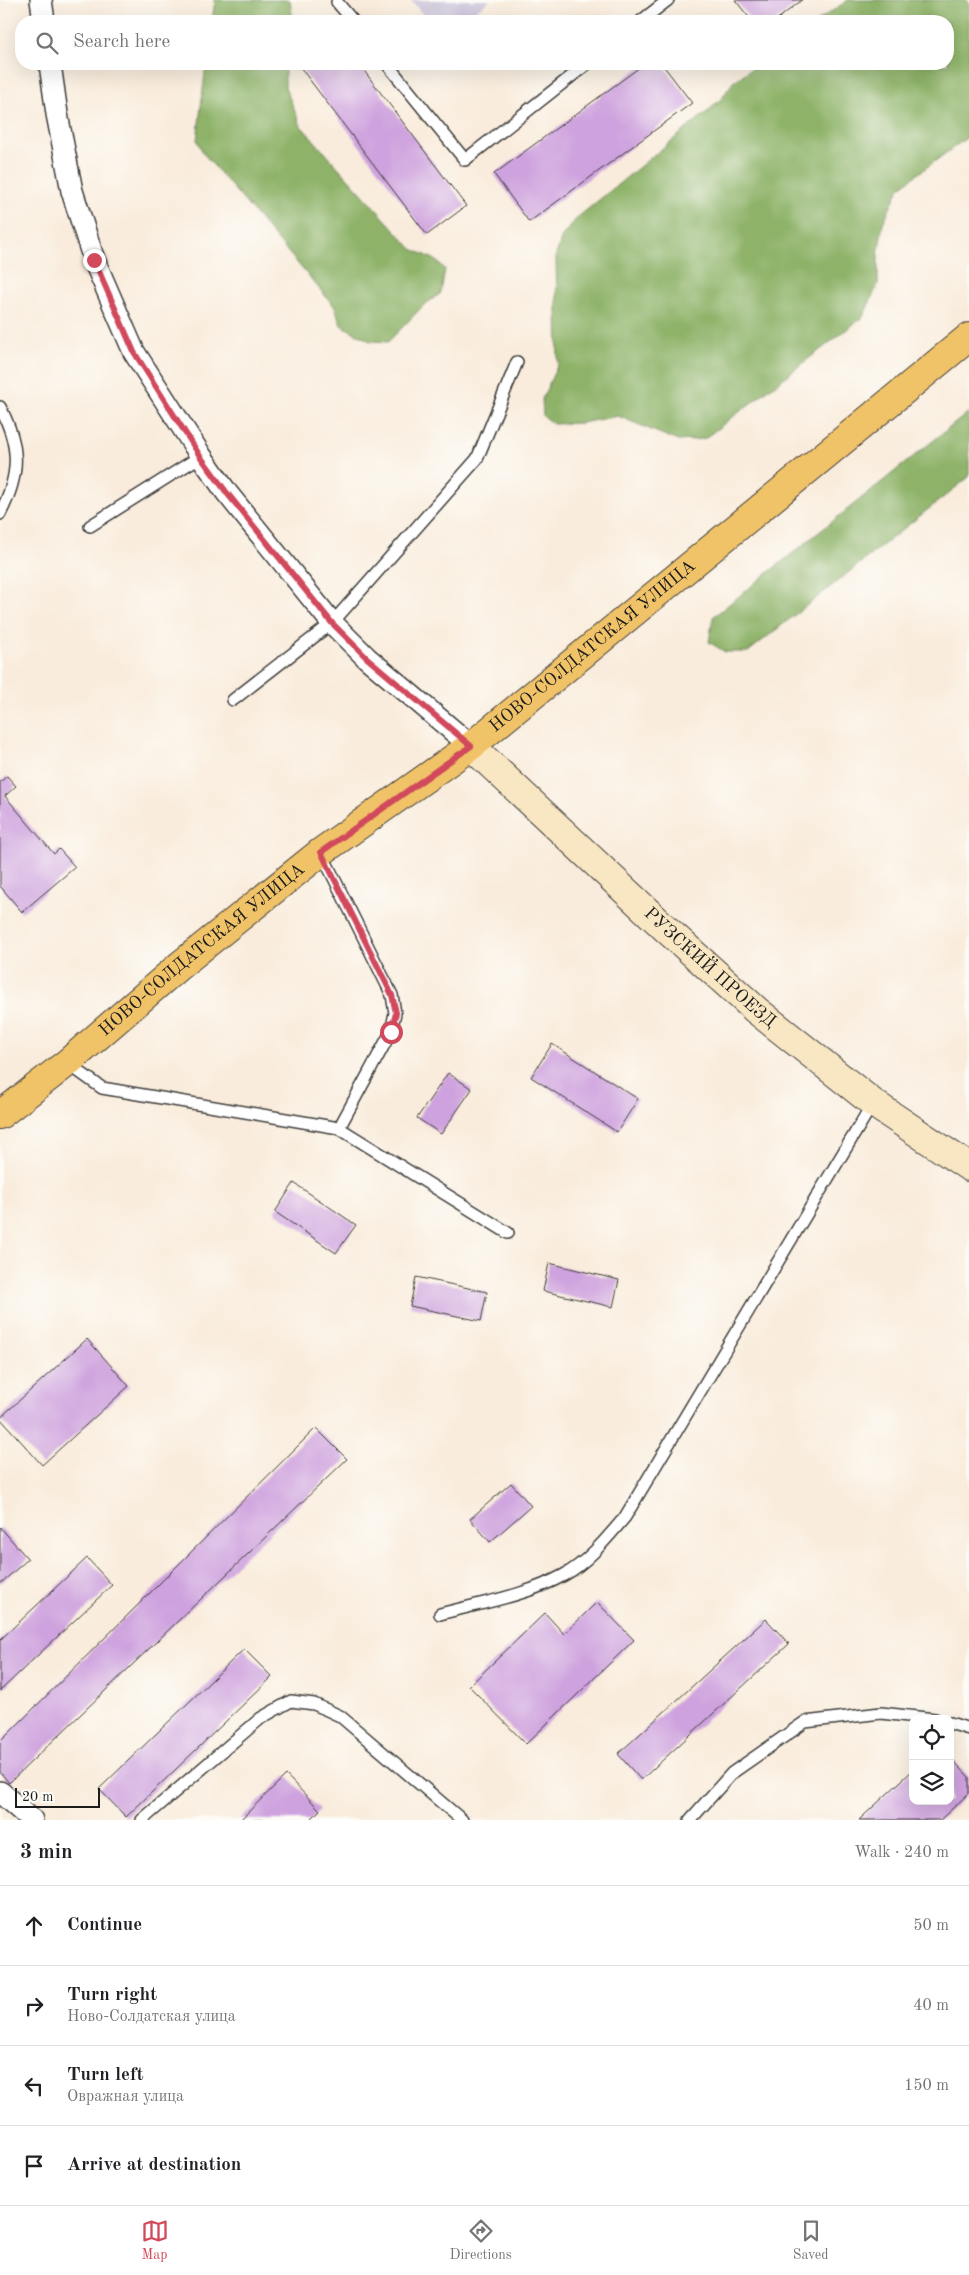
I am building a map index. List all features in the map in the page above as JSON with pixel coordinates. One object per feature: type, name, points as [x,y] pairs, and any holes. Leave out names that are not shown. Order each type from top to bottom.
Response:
[{"type":"main road","name":"НОВО-СОЛДАТСКАЯ УЛИЦА","points":[[0,1115],[67,1063],[179,966],[321,852],[471,746],[969,337]]},
{"type":"street","points":[[42,0],[43,15]]},
{"type":"street","points":[[51,70],[57,114],[72,191],[94,260],[134,352],[200,456],[227,493],[332,623],[367,658],[471,746]]},
{"type":"street","name":"РУЗСКИЙ ПРОЕЗД","points":[[471,746],[665,928],[756,1010],[874,1104],[969,1167]]},
{"type":"street","points":[[0,1792],[32,1820]]},
{"type":"lane","points":[[648,15],[668,0]]},
{"type":"lane","points":[[337,2],[348,15]]},
{"type":"lane","points":[[392,70],[465,160],[579,70]]},
{"type":"lane","points":[[233,700],[332,623],[477,459],[517,362]]},
{"type":"lane","points":[[0,407],[13,438],[16,456],[13,484],[0,514]]},
{"type":"lane","points":[[90,526],[200,456]]},
{"type":"lane","points":[[321,852],[392,995],[396,1013],[391,1032],[339,1128]]},
{"type":"lane","points":[[67,1063],[102,1088],[339,1128],[508,1233]]},
{"type":"lane","points":[[440,1614],[536,1588],[566,1574],[596,1550],[625,1517],[874,1104]]},
{"type":"lane","points":[[142,1820],[261,1718],[291,1701],[314,1704],[340,1716],[462,1820]]},
{"type":"lane","points":[[690,1820],[732,1773],[805,1722],[881,1713],[909,1716]]},
{"type":"lane","points":[[954,1724],[969,1729]]},
{"type":"shaded area","points":[[411,0],[490,0],[470,15],[423,15]]},
{"type":"green space","points":[[215,0],[290,0],[292,13],[292,15],[213,15]]},
{"type":"green space","points":[[848,0],[967,0],[969,3],[969,136],[900,187],[883,223],[878,255],[878,284],[863,317],[704,439],[678,441],[618,416],[581,423],[553,424],[543,416],[542,399],[558,364],[556,255],[562,236],[578,217],[707,112],[722,98],[733,82],[750,70],[954,70],[954,15],[827,15]]},
{"type":"green space","points":[[205,70],[285,70],[285,87],[301,126],[412,249],[434,259],[445,269],[441,293],[424,305],[388,342],[370,341],[341,325],[335,307],[203,153],[197,140]]},
{"type":"green space","points":[[969,412],[969,477],[748,652],[725,652],[709,642],[713,617]]},
{"type":"building","points":[[735,0],[802,0],[783,15],[747,15]]},
{"type":"building","points":[[302,70],[364,70],[466,206],[427,235]]},
{"type":"building","points":[[636,70],[667,70],[692,103],[529,222],[494,174]]},
{"type":"building","points":[[7,776],[16,786],[5,796],[54,854],[59,849],[75,867],[22,912],[0,886],[0,782]]},
{"type":"building","points":[[552,1044],[638,1099],[617,1132],[531,1077]]},
{"type":"building","points":[[448,1073],[472,1089],[441,1134],[417,1118]]},
{"type":"building","points":[[294,1183],[356,1225],[336,1253],[275,1212]]},
{"type":"building","points":[[549,1263],[619,1280],[613,1307],[543,1291]]},
{"type":"building","points":[[416,1277],[487,1292],[481,1321],[410,1306]]},
{"type":"building","points":[[87,1339],[129,1386],[42,1465],[0,1418]]},
{"type":"building","points":[[316,1428],[347,1459],[9,1783],[0,1772],[0,1742]]},
{"type":"building","points":[[511,1483],[531,1506],[490,1542],[470,1519]]},
{"type":"building","points":[[0,1527],[28,1559],[0,1584]]},
{"type":"building","points":[[87,1558],[112,1585],[0,1691],[0,1640]]},
{"type":"building","points":[[597,1602],[634,1640],[526,1744],[469,1686],[545,1613],[564,1634]]},
{"type":"building","points":[[766,1619],[789,1644],[641,1780],[618,1754]]},
{"type":"building","points":[[244,1649],[272,1677],[126,1817],[99,1789]]},
{"type":"building","points":[[954,1761],[969,1777],[969,1793],[940,1820],[859,1820],[909,1774],[909,1805],[954,1805]]},
{"type":"building","points":[[286,1775],[320,1810],[310,1820],[240,1820]]},
{"type":"route","points":[[94,260],[134,352],[200,456],[227,493],[332,623],[367,658],[471,746],[321,852],[392,995],[396,1013],[391,1032]]}]
